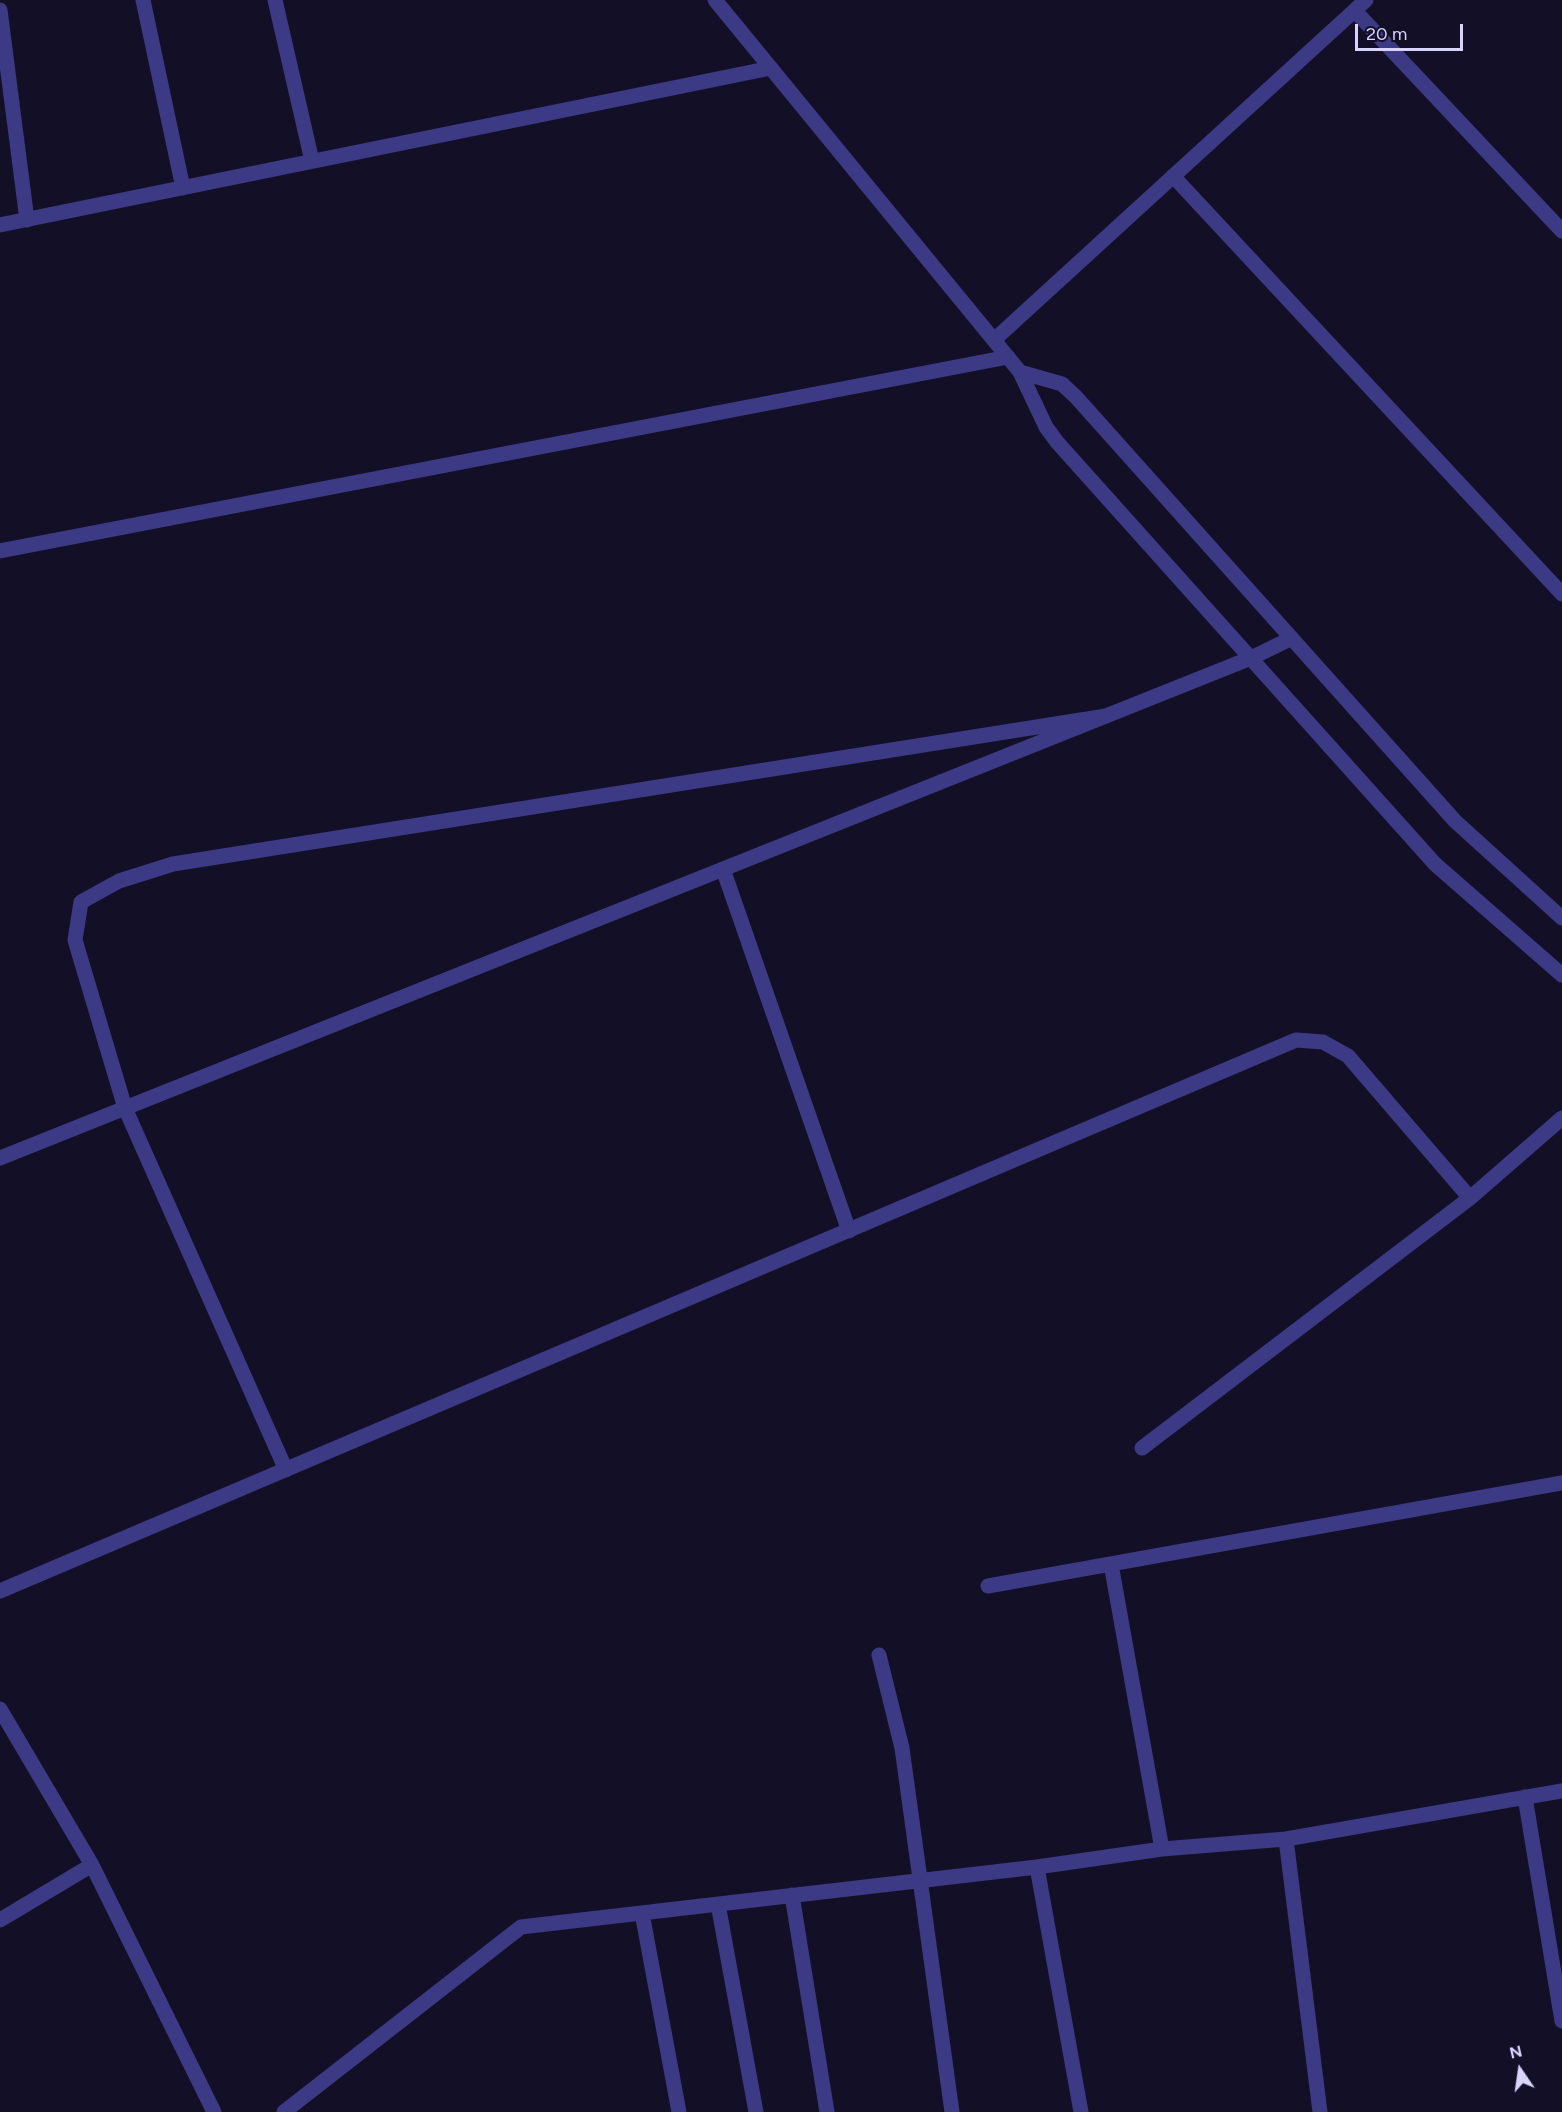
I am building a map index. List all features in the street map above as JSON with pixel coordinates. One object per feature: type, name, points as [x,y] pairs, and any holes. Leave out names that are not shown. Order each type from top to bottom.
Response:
[{"type":"street","points":[[143,0],[183,188]]},
{"type":"street","points":[[274,0],[312,161]]},
{"type":"street","points":[[715,0],[1020,372],[1046,427],[1057,442],[1435,864],[1562,975]]},
{"type":"street","points":[[994,340],[1366,0]]},
{"type":"street","points":[[0,10],[27,220]]},
{"type":"street","points":[[1355,11],[1562,231]]},
{"type":"street","points":[[0,225],[771,68]]},
{"type":"street","points":[[1173,176],[1562,594]]},
{"type":"street","points":[[0,551],[1008,357]]},
{"type":"street","points":[[1020,372],[1062,384],[1076,397],[1455,821],[1562,918]]},
{"type":"street","points":[[0,1158],[1251,658],[1292,638]]},
{"type":"street","points":[[286,1470],[125,1108],[75,940],[81,902],[119,881],[173,864],[1106,716]]},
{"type":"street","points":[[723,869],[849,1231]]},
{"type":"street","points":[[0,1592],[1296,1040],[1323,1042],[1348,1056],[1470,1198]]},
{"type":"street","points":[[1142,1448],[1470,1198],[1562,1118]]},
{"type":"street","points":[[988,1586],[1562,1483]]},
{"type":"street","points":[[1111,1564],[1162,1849]]},
{"type":"street","points":[[879,1654],[902,1748],[952,2112]]},
{"type":"street","points":[[0,1709],[92,1865],[214,2112]]},
{"type":"street","points":[[284,2112],[521,1927],[1037,1867],[1162,1849],[1286,1839],[1562,1791]]},
{"type":"street","points":[[1525,1797],[1562,2021]]},
{"type":"street","points":[[1286,1839],[1320,2112]]},
{"type":"street","points":[[0,1920],[92,1865]]},
{"type":"street","points":[[1037,1867],[1081,2112]]},
{"type":"street","points":[[792,1895],[827,2112]]},
{"type":"street","points":[[718,1904],[756,2112]]},
{"type":"street","points":[[642,1912],[679,2112]]}]
